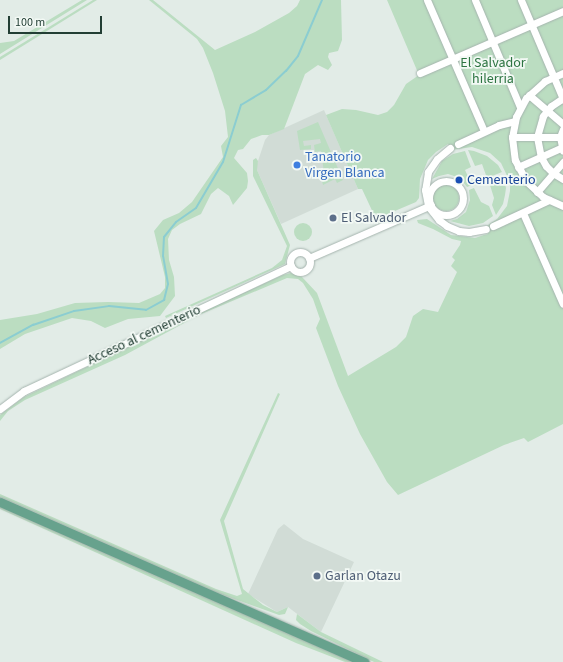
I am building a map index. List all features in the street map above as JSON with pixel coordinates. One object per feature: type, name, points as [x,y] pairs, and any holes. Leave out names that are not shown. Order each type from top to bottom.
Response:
[{"type":"main road","points":[[0,502],[364,662]]},
{"type":"street","points":[[427,0],[484,132]]},
{"type":"street","points":[[475,0],[520,107]]},
{"type":"street","points":[[521,0],[563,98],[547,110],[540,123],[537,137],[541,157],[553,174],[563,180]]},
{"type":"street","points":[[420,73],[563,11]]},
{"type":"street","points":[[563,73],[538,86],[529,95],[520,107],[515,121],[512,137],[518,167],[526,181],[537,192],[549,200],[563,206]]},
{"type":"street","points":[[529,95],[563,124]]},
{"type":"street","points":[[458,144],[508,122],[515,121]]},
{"type":"street","points":[[518,167],[562,149],[560,138],[563,129]]},
{"type":"street","points":[[512,137],[560,138]]},
{"type":"street","points":[[450,148],[436,159],[428,172],[425,190],[432,213],[447,226],[464,231],[486,229]]},
{"type":"street","points":[[537,192],[563,162]]},
{"type":"street","points":[[440,182],[453,182],[462,191],[462,204],[452,214],[439,213],[429,206],[430,191],[440,182]]},
{"type":"street","points":[[493,226],[549,200]]},
{"type":"street","points":[[309,258],[429,206]]},
{"type":"street","points":[[523,213],[563,304]]},
{"type":"street","points":[[297,253],[304,253],[309,258],[310,265],[306,270],[299,272],[291,266],[291,258],[297,253]]},
{"type":"street","name":"Acceso al cementerio","points":[[0,409],[24,391],[291,266]]},
{"type":"street","points":[[555,286],[563,283]]},
{"type":"shaded area","points":[[324,110],[358,189],[281,224],[257,170],[257,164],[265,140],[269,135]]},
{"type":"shaded area","points":[[284,524],[303,539],[354,562],[321,632],[288,607],[277,612],[248,594],[278,529]]},
{"type":"green space","points":[[82,0],[87,0],[0,54],[0,43],[14,41]]},
{"type":"green space","points":[[93,0],[97,0],[0,60],[0,57]]},
{"type":"green space","points":[[149,0],[153,0],[215,50],[255,32],[289,13],[297,6],[300,0],[341,0],[342,40],[338,51],[329,53],[328,57],[332,65],[328,70],[318,65],[305,74],[284,129],[269,135],[262,135],[251,139],[243,149],[238,150],[234,158],[247,173],[248,181],[247,188],[233,205],[229,196],[218,188],[211,194],[201,214],[180,224],[172,230],[168,239],[169,260],[174,277],[175,296],[160,316],[128,319],[105,328],[91,321],[72,318],[25,334],[0,349],[0,320],[37,314],[75,303],[139,303],[160,294],[165,288],[165,277],[154,231],[163,220],[179,213],[192,202],[223,157],[221,146],[228,137],[225,111],[203,48],[197,39]]},
{"type":"green space","name":"El Salvador hilerria","points":[[387,0],[563,0],[563,424],[528,442],[524,438],[504,445],[398,495],[387,482],[360,434],[338,386],[316,328],[320,319],[313,299],[303,283],[298,279],[287,278],[199,315],[125,355],[25,400],[8,411],[0,421],[0,415],[24,397],[204,311],[283,275],[291,273],[302,277],[317,293],[348,376],[396,347],[406,337],[413,316],[423,309],[438,312],[457,272],[451,266],[455,260],[452,257],[461,241],[452,239],[418,223],[417,220],[427,219],[451,235],[475,238],[488,234],[485,227],[497,219],[507,206],[510,182],[501,163],[490,153],[472,147],[451,150],[448,144],[436,152],[428,160],[420,179],[419,198],[416,202],[376,219],[362,189],[358,189],[326,115],[342,109],[356,110],[378,115],[387,112],[394,105],[406,84],[419,75]]},
{"type":"green space","points":[[318,122],[343,180],[337,183],[335,179],[323,185],[322,181],[325,179],[321,151],[315,152],[314,145],[321,143],[320,139],[303,141],[304,146],[311,145],[311,149],[300,150],[297,131]]},
{"type":"green space","points":[[468,150],[487,156],[498,165],[502,172],[487,178],[482,164],[475,166]]},
{"type":"green space","points":[[465,151],[471,167],[465,170],[472,185],[467,187],[460,178],[448,174],[432,179],[442,161],[453,154]]},
{"type":"green space","points":[[256,158],[258,161],[257,170],[290,245],[285,264],[166,318],[165,316],[272,268],[282,260],[287,246],[253,176],[253,160]]},
{"type":"green space","points":[[503,176],[506,188],[505,195],[503,204],[496,215],[492,205],[494,198],[489,182]]},
{"type":"green space","points":[[446,185],[455,189],[459,198],[455,207],[446,211],[437,207],[433,198],[437,189]]},
{"type":"green space","points":[[474,188],[481,202],[489,206],[493,216],[483,223],[469,226],[450,221],[457,219],[466,212],[470,200],[469,190]]},
{"type":"green space","points":[[299,223],[307,223],[312,228],[310,239],[307,241],[299,241],[294,236],[294,228]]},
{"type":"green space","points":[[278,393],[280,394],[224,521],[243,589],[263,605],[277,612],[288,607],[285,614],[279,615],[218,593],[0,497],[0,494],[216,589],[237,596],[242,594],[220,520]]},
{"type":"green space","points":[[0,506],[353,662],[345,662],[296,643],[0,509]]},
{"type":"green space","points":[[297,614],[321,632],[383,662],[374,662],[311,631],[296,620]]},
{"type":"waterway","points":[[0,343],[33,325],[74,311],[109,306],[146,310],[164,300],[168,284],[163,256],[164,237],[176,222],[196,208],[223,162],[241,105],[266,90],[286,71],[298,56],[322,0]]},
{"type":"place","name":"Tanatorio Virgen Blanca","points":[[297,165]]},
{"type":"place","name":"Cementerio","points":[[459,180]]},
{"type":"place","name":"El Salvador","points":[[333,218]]},
{"type":"place","name":"Garlan Otazu","points":[[317,576]]}]
